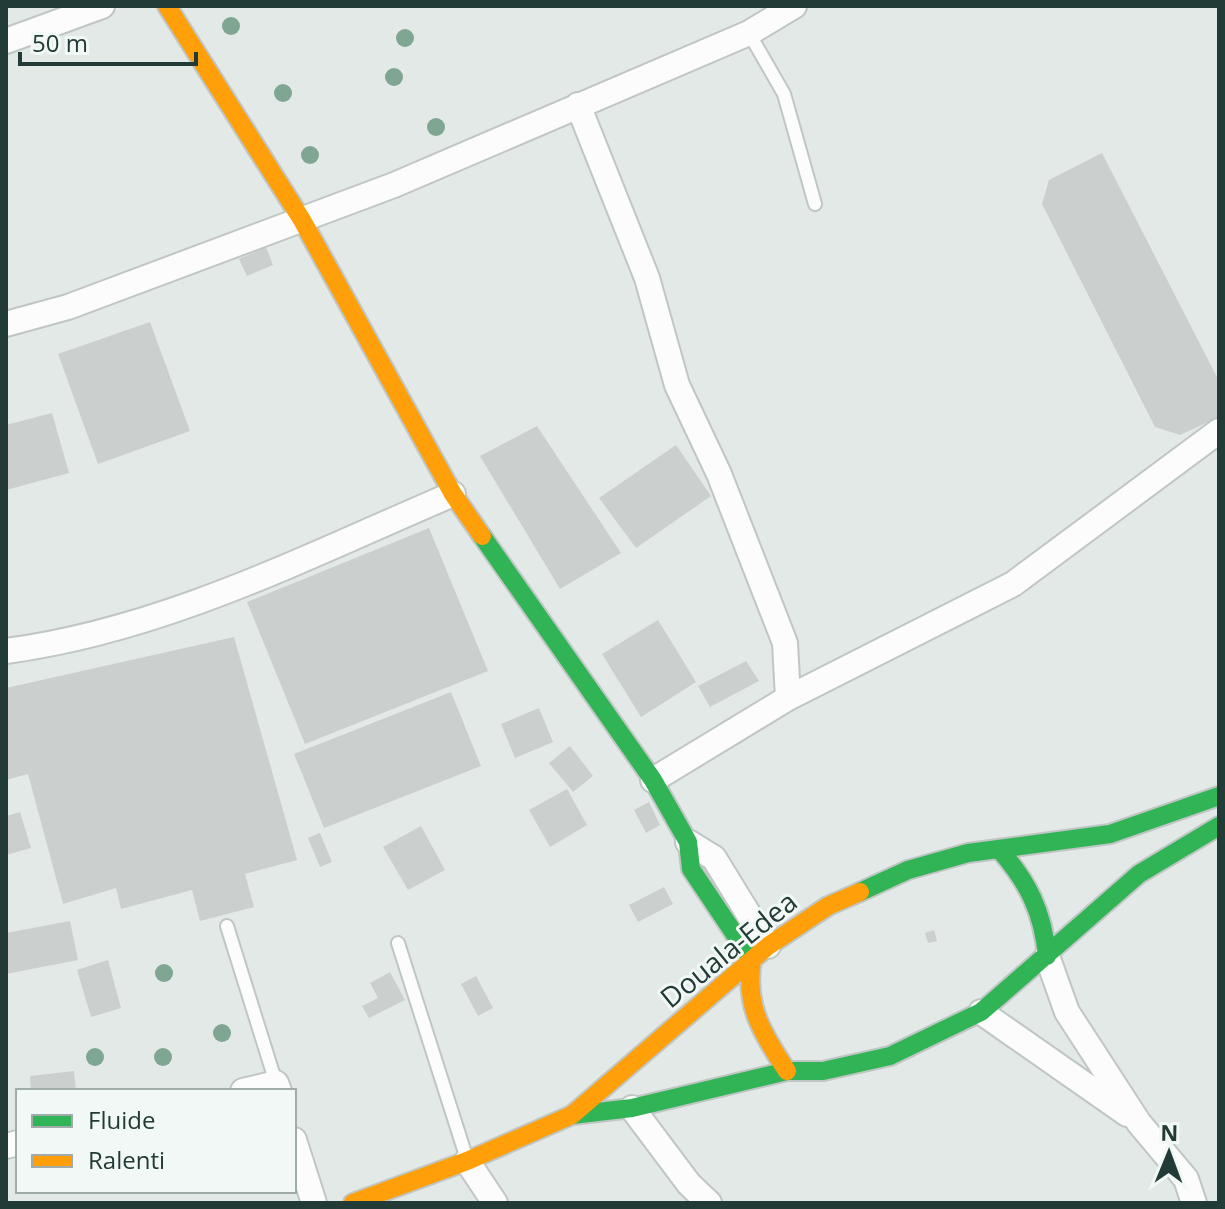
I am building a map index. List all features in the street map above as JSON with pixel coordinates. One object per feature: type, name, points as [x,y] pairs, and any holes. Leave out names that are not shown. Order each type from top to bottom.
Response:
[{"type":"main road","points":[[167,6],[302,220],[453,494],[653,780],[688,842]]},
{"type":"main road","name":"Douala-Edea","points":[[572,1115],[760,953],[828,906],[908,870],[999,849],[1110,834],[1219,796]]},
{"type":"main road","name":"Douala-Edea","points":[[353,1203],[467,1161],[572,1115],[632,1108],[787,1071],[823,1071],[890,1056],[981,1012],[1139,874],[1219,826]]},
{"type":"main road","points":[[999,849],[1020,871],[1035,897],[1045,923],[1047,956]]},
{"type":"main road","points":[[760,953],[747,982],[749,1004],[757,1026],[787,1071]]},
{"type":"street","points":[[6,41],[102,6]]},
{"type":"street","points":[[6,324],[68,307],[394,185],[749,33],[794,6]]},
{"type":"street","points":[[578,105],[647,278],[677,385],[719,474],[785,643],[788,698]]},
{"type":"street","points":[[653,780],[788,698],[1013,584],[1219,431]]},
{"type":"street","points":[[6,651],[63,644],[196,605],[453,494]]},
{"type":"street","points":[[688,842],[714,858],[760,953]]},
{"type":"street","points":[[1047,956],[1067,1012],[1139,1123],[1186,1179],[1194,1203]]},
{"type":"street","points":[[981,1012],[1139,1123]]},
{"type":"street","points":[[632,1108],[689,1184],[709,1203]]},
{"type":"street","points":[[296,1146],[314,1203]]},
{"type":"street","points":[[467,1161],[495,1203]]},
{"type":"lane","points":[[749,33],[784,94],[815,204]]},
{"type":"lane","points":[[227,926],[277,1087]]},
{"type":"lane","points":[[398,943],[467,1161]]},
{"type":"building","points":[[1102,153],[1219,381],[1219,417],[1180,435],[1155,427],[1042,204],[1049,180]]},
{"type":"building","points":[[266,247],[273,265],[247,276],[239,259]]},
{"type":"building","points":[[150,322],[190,431],[98,464],[58,354]]},
{"type":"building","points":[[52,413],[69,473],[6,490],[6,425]]},
{"type":"building","points":[[537,426],[621,553],[560,589],[480,456]]},
{"type":"building","points":[[676,445],[711,496],[636,548],[599,498]]},
{"type":"building","points":[[429,528],[488,671],[305,744],[247,602]]},
{"type":"building","points":[[658,620],[696,682],[641,717],[602,654]]},
{"type":"building","points":[[234,637],[297,860],[245,874],[254,907],[200,921],[192,890],[121,909],[116,888],[63,904],[28,774],[6,780],[6,688]]},
{"type":"building","points":[[746,661],[759,681],[710,707],[698,686]]},
{"type":"building","points":[[451,692],[481,766],[324,828],[294,754]]},
{"type":"building","points":[[539,708],[553,742],[515,758],[501,724]]},
{"type":"building","points":[[570,746],[593,776],[573,792],[549,763]]},
{"type":"building","points":[[567,789],[587,825],[550,847],[529,810]]},
{"type":"building","points":[[649,802],[660,825],[646,833],[634,810]]},
{"type":"building","points":[[20,812],[31,848],[6,855],[6,816]]},
{"type":"building","points":[[421,826],[445,870],[408,890],[383,847]]},
{"type":"building","points":[[320,833],[332,862],[320,867],[308,838]]},
{"type":"building","points":[[664,887],[673,904],[638,922],[629,905]]},
{"type":"building","points":[[70,921],[78,960],[6,974],[6,933]]},
{"type":"building","points":[[934,930],[937,941],[928,943],[925,933]]},
{"type":"building","points":[[108,960],[121,1008],[91,1017],[77,970]]},
{"type":"building","points":[[390,972],[405,1000],[369,1018],[362,1006],[378,998],[370,983]]},
{"type":"building","points":[[476,976],[493,1008],[478,1016],[461,984]]},
{"type":"building","points":[[74,1071],[76,1089],[31,1089],[30,1076]]},
{"type":"traffic: fast","points":[[482,536],[653,780],[688,842],[691,869],[752,960]]},
{"type":"traffic: fast","points":[[860,892],[908,870],[968,853],[1110,834],[1219,796]]},
{"type":"traffic: fast","points":[[572,1115],[632,1108],[787,1071],[823,1071],[890,1056],[981,1012],[1139,874],[1219,826]]},
{"type":"traffic: fast","points":[[999,849],[1032,898],[1042,925],[1047,956]]},
{"type":"traffic: slow","points":[[167,6],[302,220],[453,494],[482,536]]},
{"type":"traffic: slow","points":[[353,1203],[467,1161],[572,1115],[768,946],[828,906],[860,892]]},
{"type":"traffic: slow","points":[[752,960],[753,1005],[763,1032],[787,1071]]}]
